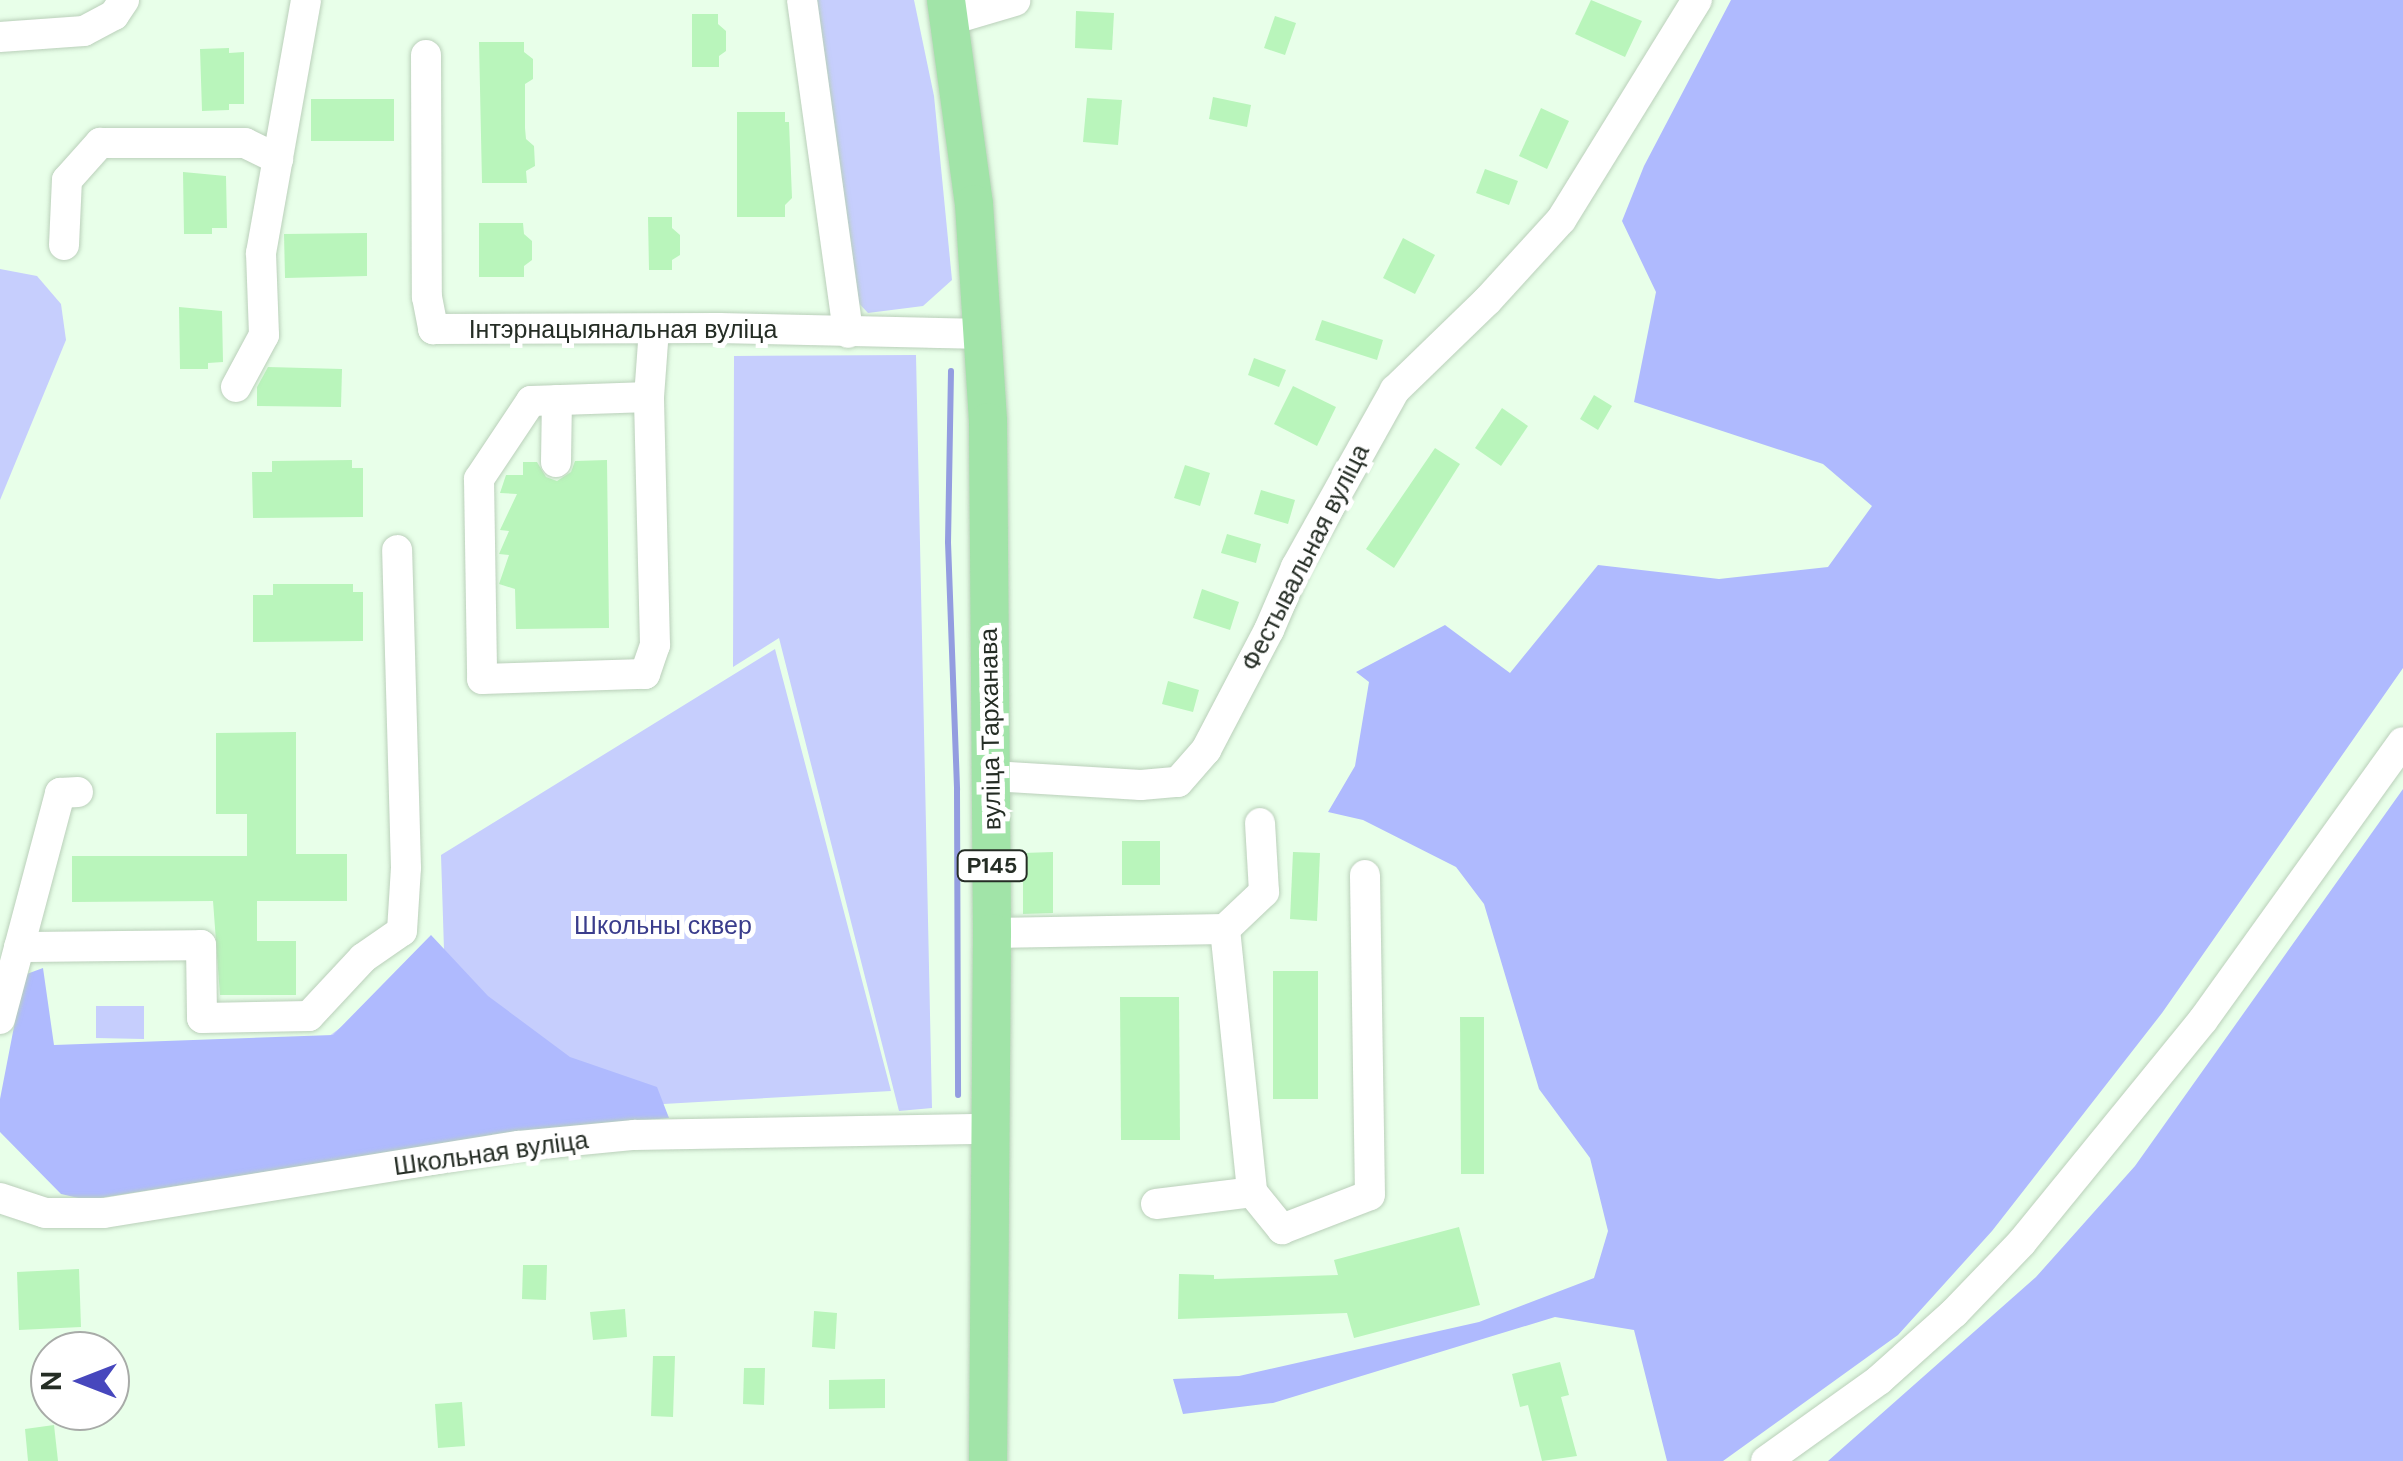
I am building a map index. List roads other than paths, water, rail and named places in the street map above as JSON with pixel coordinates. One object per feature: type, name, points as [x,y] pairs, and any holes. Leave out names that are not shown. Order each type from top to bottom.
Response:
[{"type":"main road","name":"вуліца Тарханава","points":[[948,10],[986,334],[992,776],[988,1461]]},
{"type":"street","points":[[0,37],[84,31],[114,15],[124,0]]},
{"type":"street","points":[[236,387],[264,335],[261,254],[306,0]]},
{"type":"street","points":[[802,0],[848,333]]},
{"type":"street","points":[[948,10],[1015,0]]},
{"type":"street","name":"Фестывальная вуліца","points":[[992,776],[1141,785],[1178,782],[1206,750],[1269,630],[1296,568],[1396,390],[1562,220],[1697,0]]},
{"type":"street","name":"Інтэрнацыянальная вуліца","points":[[426,55],[427,297],[433,329],[986,334]]},
{"type":"street","points":[[64,245],[67,180],[100,144],[245,142],[278,159]]},
{"type":"street","points":[[649,396],[531,402],[478,479],[482,678],[645,674],[656,645],[649,396],[654,329]]},
{"type":"street","points":[[556,462],[557,400]]},
{"type":"street","points":[[19,947],[201,945],[202,1018],[309,1016],[363,958],[402,930],[406,868],[397,550]]},
{"type":"street","points":[[1766,1461],[1879,1380],[1954,1313],[2022,1242],[2204,1020],[2403,742]]},
{"type":"street","points":[[0,1019],[60,793],[78,792]]},
{"type":"street","points":[[992,932],[1226,929],[1264,892],[1260,823]]},
{"type":"street","points":[[1226,929],[1252,1192],[1282,1229],[1370,1195],[1365,875]]},
{"type":"street","name":"Школьная вуліца","points":[[0,1198],[45,1213],[104,1213],[577,1140],[716,1132],[988,1129]]},
{"type":"street","points":[[1156,1204],[1252,1192]]},
{"type":"waterway","points":[[951,371],[948,542],[957,790],[958,1095]]},
{"type":"park label","name":"Школьны сквер","points":[[663,926]]}]
